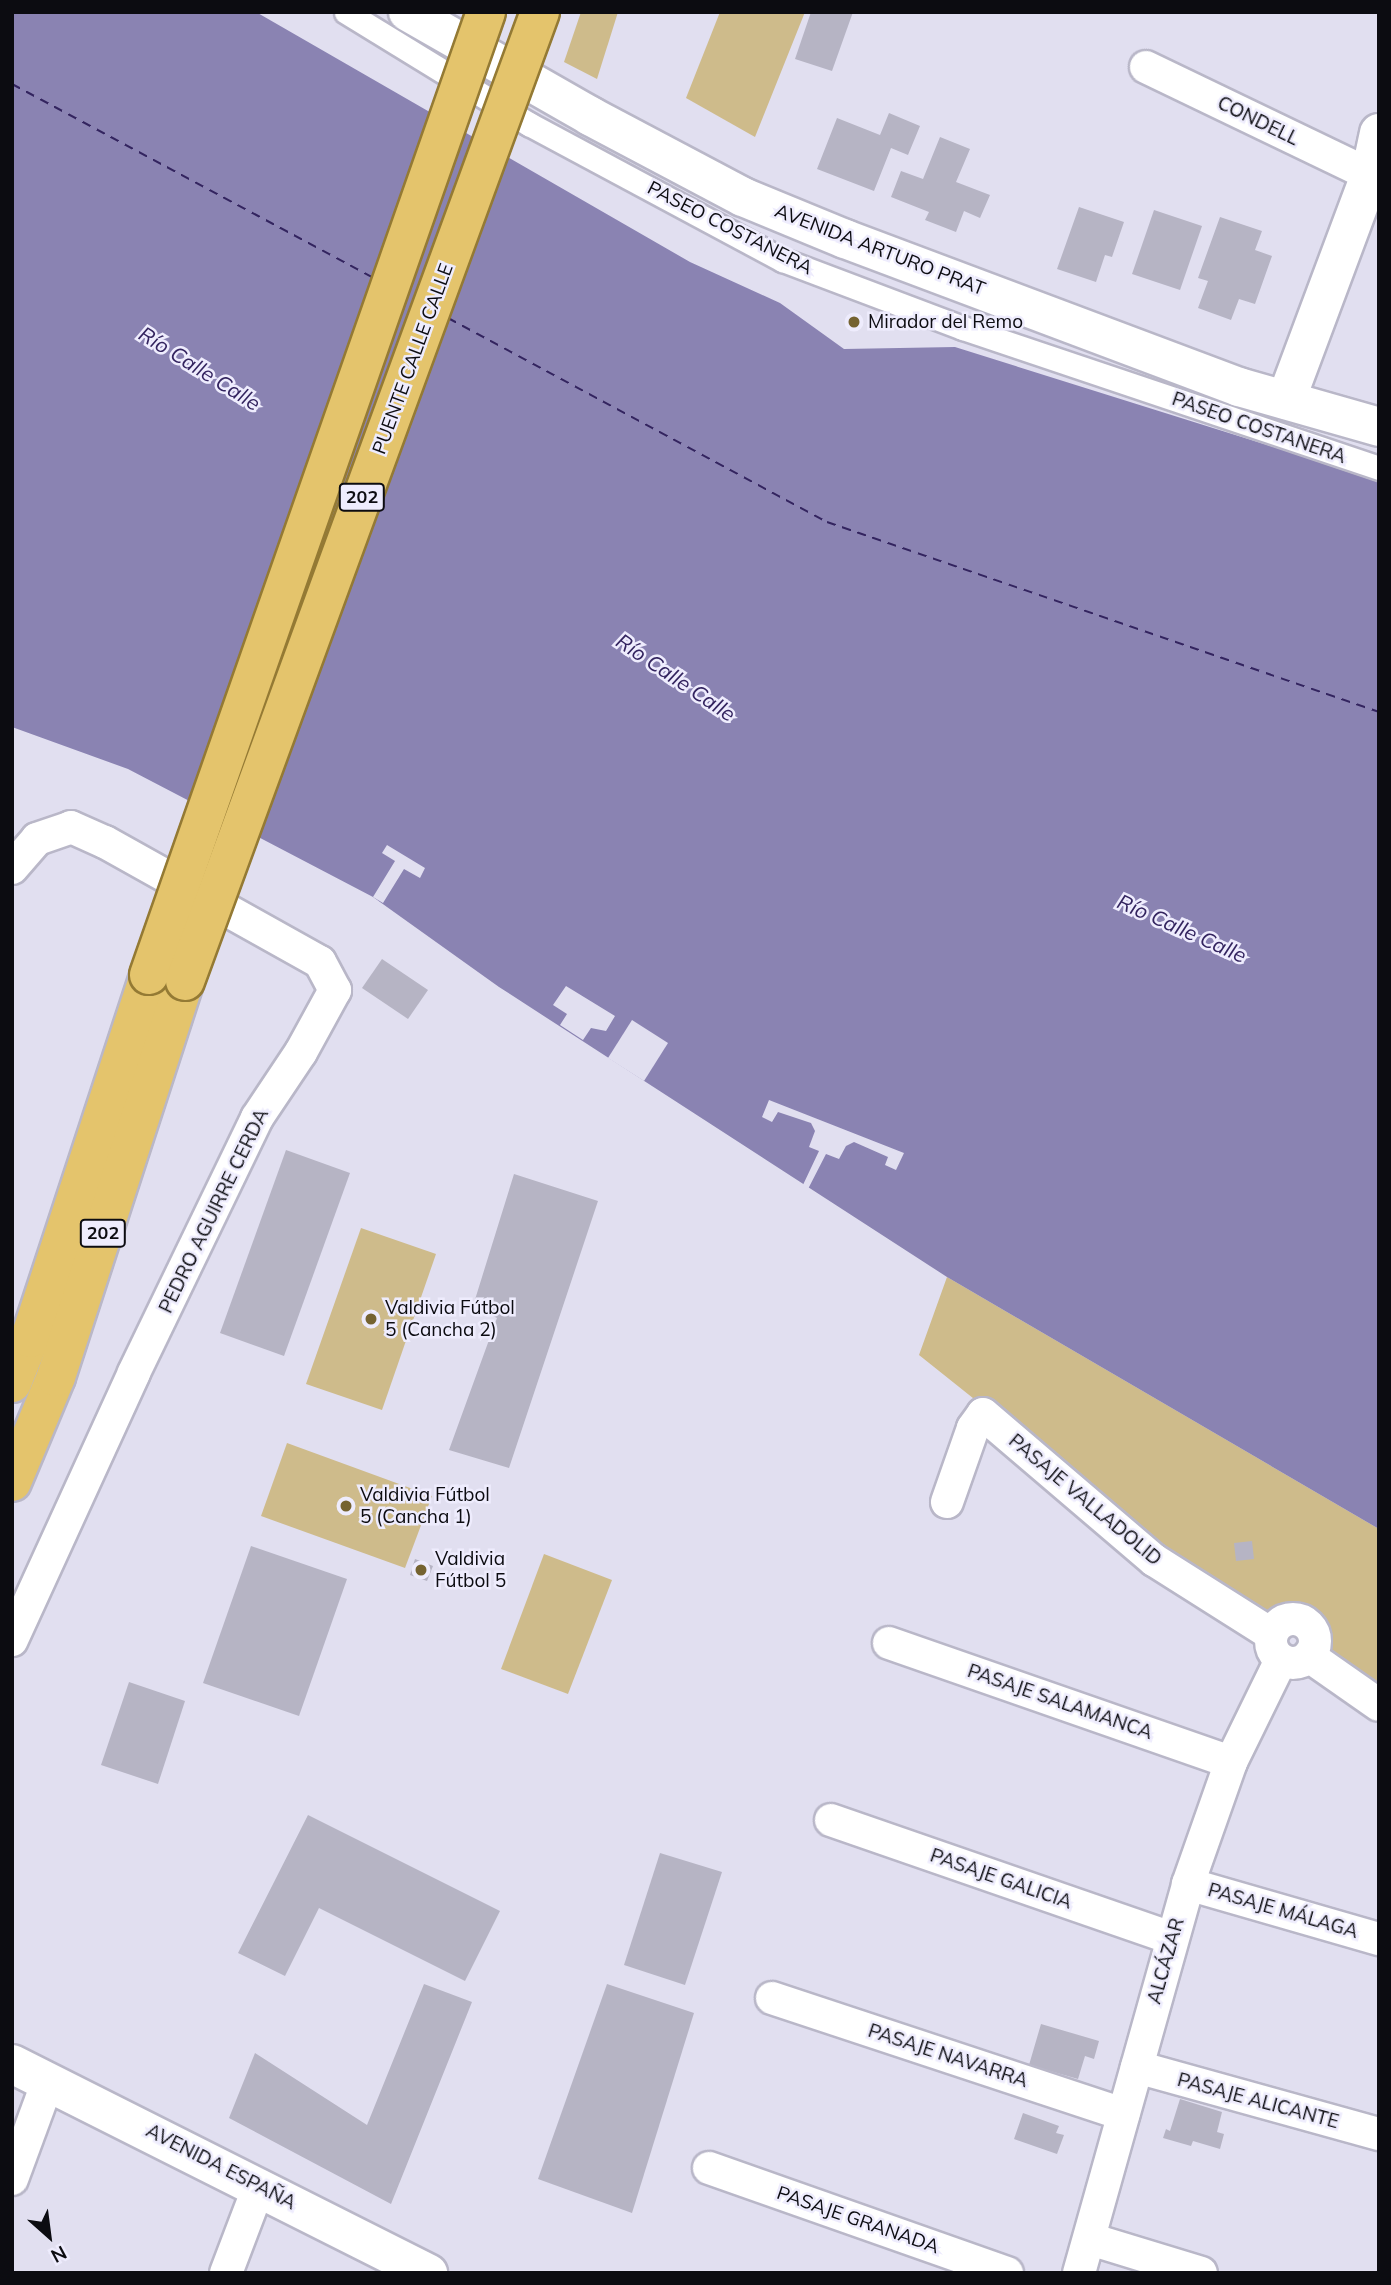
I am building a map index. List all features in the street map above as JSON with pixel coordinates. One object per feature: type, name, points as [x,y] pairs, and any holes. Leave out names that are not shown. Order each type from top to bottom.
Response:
[{"type":"highway","name":"202","points":[[12,1384],[167,978],[486,12]]},
{"type":"highway","name":"PUENTE CALLE CALLE","points":[[167,978],[540,12]]},
{"type":"highway","name":"202","points":[[12,1482],[57,1377],[167,978]]},
{"type":"main road","name":"AVENIDA ARTURO PRAT","points":[[408,12],[590,116],[743,197],[845,239],[1240,387],[1379,427]]},
{"type":"main road","points":[[1286,401],[1370,175],[1379,133]]},
{"type":"main road","name":"AVENIDA ESPAÑA","points":[[12,2064],[428,2273]]},
{"type":"street","name":"PASEO COSTANERA","points":[[345,12],[529,124],[783,260],[963,328],[1379,468]]},
{"type":"street","name":"CONDELL","points":[[1146,67],[1370,175]]},
{"type":"street","name":"PEDRO AGUIRRE CERDA","points":[[12,868],[37,839],[71,827],[105,842],[320,962],[335,990],[301,1052],[257,1118],[134,1373],[12,1640]]},
{"type":"street","name":"PASAJE VALLADOLID","points":[[947,1502],[973,1428],[983,1414],[1154,1560],[1287,1650],[1379,1705]]},
{"type":"street","name":"PASAJE SALAMANCA","points":[[889,1643],[1231,1762]]},
{"type":"street","name":"ALCÁZAR","points":[[1079,2273],[1188,1884],[1231,1762],[1287,1650]]},
{"type":"street","name":"PASAJE GALICIA","points":[[831,1820],[1171,1938]]},
{"type":"street","name":"PASAJE MÁLAGA","points":[[1188,1884],[1379,1939]]},
{"type":"street","name":"PASAJE NAVARRA","points":[[772,1998],[1124,2114]]},
{"type":"street","name":"PASAJE ALICANTE","points":[[1137,2067],[1379,2134]]},
{"type":"street","points":[[12,2179],[47,2081]]},
{"type":"street","name":"PASAJE GRANADA","points":[[709,2168],[1007,2273]]},
{"type":"street","points":[[226,2273],[259,2186]]},
{"type":"street","points":[[1090,2239],[1201,2273]]},
{"type":"shaded area","points":[[581,12],[618,12],[597,79],[564,62]]},
{"type":"shaded area","points":[[720,12],[805,12],[755,137],[686,98]]},
{"type":"shaded area","name":"Valdivia Fútbol 5 (Cancha 2)","points":[[361,1228],[436,1254],[382,1410],[306,1384]]},
{"type":"shaded area","points":[[947,1277],[1379,1529],[1379,1689],[1324,1648],[1314,1618],[1296,1608],[1282,1615],[1260,1616],[1180,1563],[919,1355]]},
{"type":"shaded area","name":"Valdivia Fútbol 5 (Cancha 1)","points":[[287,1443],[432,1496],[405,1568],[261,1516]]},
{"type":"shaded area","points":[[544,1554],[612,1580],[568,1694],[501,1669]]},
{"type":"water","name":"Río Calle Calle","points":[[12,12],[256,12],[690,262],[780,303],[844,349],[955,347],[1379,480],[1379,1529],[947,1277],[499,987],[373,897],[128,769],[12,727]]},
{"type":"pier","points":[[387,845],[425,868],[420,878],[404,869],[383,903],[373,897],[395,861],[382,853]]},
{"type":"pier","points":[[566,986],[615,1016],[606,1031],[591,1028],[583,1040],[560,1025],[567,1014],[553,1005]]},
{"type":"pier","points":[[632,1020],[668,1043],[644,1081],[608,1058]]},
{"type":"pier","points":[[769,1100],[904,1153],[896,1170],[885,1165],[888,1157],[854,1142],[846,1146],[839,1159],[826,1154],[807,1191],[802,1187],[819,1151],[809,1147],[815,1131],[811,1123],[778,1112],[772,1122],[762,1117]]},
{"type":"building","points":[[811,12],[853,12],[832,71],[795,59]]},
{"type":"building","points":[[889,113],[920,126],[908,155],[891,148],[874,191],[817,169],[837,118],[880,135]]},
{"type":"building","points":[[940,137],[970,149],[956,182],[990,195],[980,218],[964,211],[956,232],[925,220],[929,212],[891,197],[901,171],[923,179]]},
{"type":"building","points":[[1079,207],[1124,222],[1112,257],[1105,255],[1096,282],[1057,269]]},
{"type":"building","points":[[1154,210],[1202,226],[1180,290],[1132,274]]},
{"type":"building","points":[[1220,217],[1262,231],[1255,250],[1272,256],[1255,304],[1239,299],[1231,320],[1198,308],[1208,281],[1198,278]]},
{"type":"building","points":[[382,959],[428,990],[408,1019],[362,988]]},
{"type":"building","points":[[286,1150],[350,1173],[284,1356],[220,1333]]},
{"type":"building","points":[[514,1174],[598,1201],[509,1468],[449,1450],[497,1318],[473,1306]]},
{"type":"building","points":[[1252,1541],[1254,1559],[1236,1561],[1234,1543]]},
{"type":"building","points":[[251,1546],[347,1579],[299,1716],[203,1683]]},
{"type":"building","name":"Valdivia Fútbol 5","points":[[415,1559],[433,1566],[427,1581],[410,1575]]},
{"type":"building","points":[[129,1682],[185,1701],[158,1784],[101,1765]]},
{"type":"building","points":[[308,1815],[500,1911],[465,1981],[319,1908],[285,1976],[238,1953]]},
{"type":"building","points":[[660,1853],[722,1872],[685,1985],[624,1965]]},
{"type":"building","points":[[424,1984],[472,2002],[391,2204],[229,2118],[255,2053],[367,2125]]},
{"type":"building","points":[[607,1984],[694,2013],[632,2213],[538,2179]]},
{"type":"building","points":[[1041,2024],[1099,2041],[1094,2059],[1085,2056],[1078,2079],[1029,2065]]},
{"type":"building","points":[[1180,2099],[1222,2112],[1217,2132],[1224,2134],[1220,2149],[1193,2141],[1191,2146],[1163,2138],[1166,2129],[1170,2131]]},
{"type":"building","points":[[1023,2113],[1059,2126],[1056,2133],[1064,2135],[1057,2154],[1014,2139]]},
{"type":"ferry route","points":[[12,84],[372,277]]},
{"type":"ferry route","points":[[448,318],[827,522],[1379,712]]},
{"type":"place","name":"Mirador del Remo","points":[[854,322]]},
{"type":"place","name":"Valdivia Fútbol 5 (Cancha 2)","points":[[371,1319]]},
{"type":"place","name":"Valdivia Fútbol 5 (Cancha 1)","points":[[346,1506]]},
{"type":"place","name":"Valdivia Fútbol 5","points":[[421,1570]]}]
